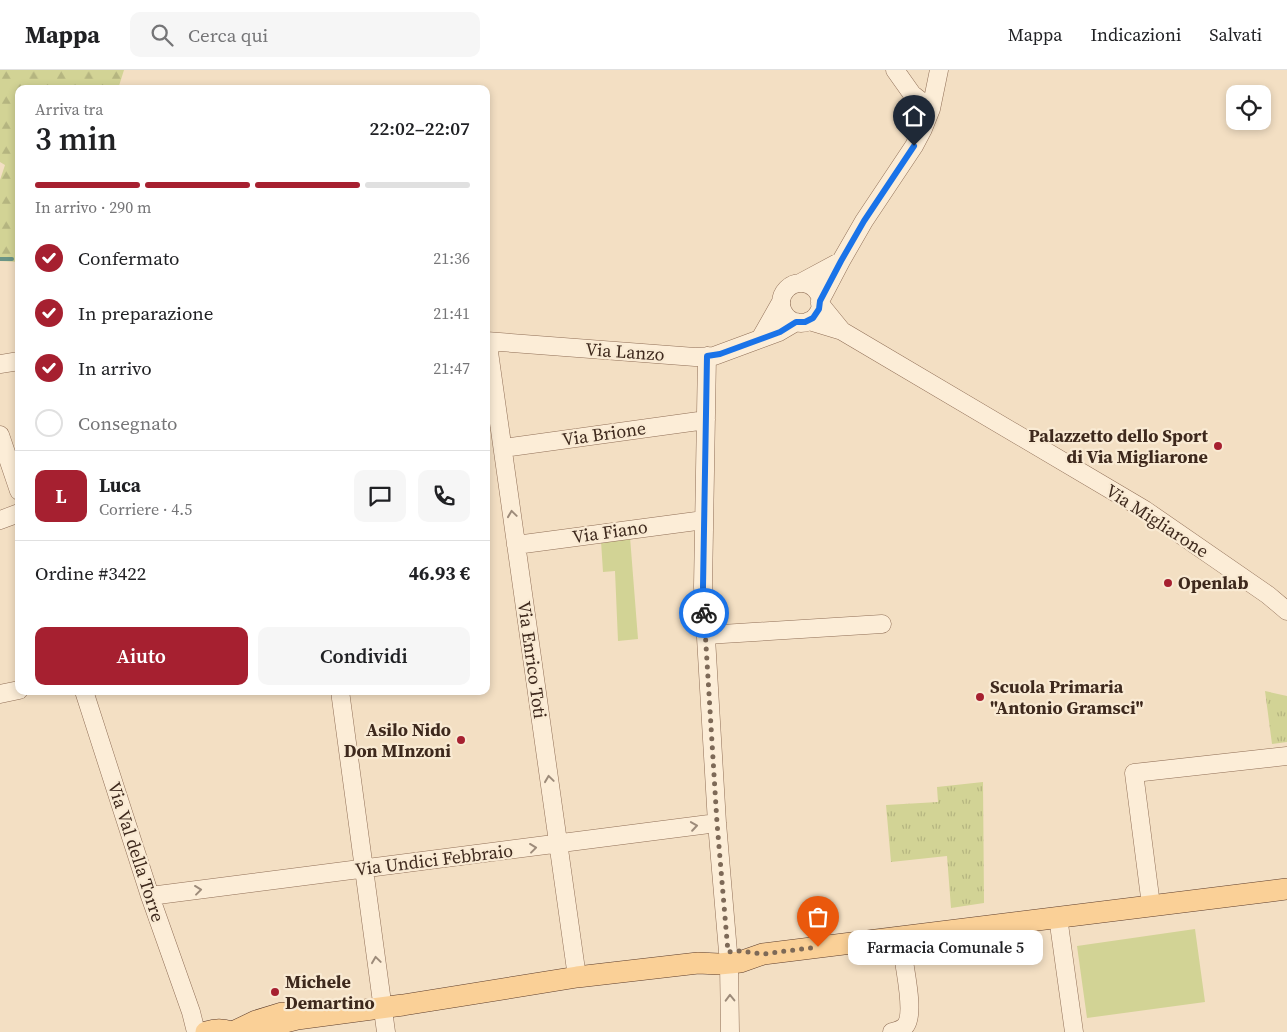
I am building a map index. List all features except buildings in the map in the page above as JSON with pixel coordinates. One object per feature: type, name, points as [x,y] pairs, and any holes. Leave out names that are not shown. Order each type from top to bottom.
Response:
[{"type":"main road","points":[[216,1031],[273,1015],[314,1008],[383,1004],[456,996],[576,977],[698,963],[718,954],[728,958],[740,951],[763,954],[1287,889]]},
{"type":"main road","points":[[266,1032],[278,1024],[297,1019],[383,1004]]},
{"type":"street","points":[[895,70],[912,94],[931,109]]},
{"type":"street","points":[[802,322],[817,314],[820,302],[864,221],[914,146],[931,109],[939,70]]},
{"type":"street","points":[[760,339],[781,302],[785,291],[794,284],[800,283],[841,261]]},
{"type":"street","points":[[800,283],[811,286],[816,290],[820,302],[842,331]]},
{"type":"street","points":[[781,302],[781,308],[787,317],[842,331]]},
{"type":"street","name":"Via Lanzo","points":[[490,342],[707,356],[720,354],[802,322]]},
{"type":"street","name":"Via Migliarone","points":[[842,331],[1145,510],[1287,610]]},
{"type":"street","points":[[707,356],[703,587],[717,823],[728,958],[730,1032]]},
{"type":"street","name":"Via Enrico Toti","points":[[490,359],[576,977]]},
{"type":"street","points":[[0,364],[15,362]]},
{"type":"street","name":"Via Brione","points":[[503,448],[706,420]]},
{"type":"street","points":[[0,435],[15,479]]},
{"type":"street","points":[[0,520],[15,514]]},
{"type":"street","name":"Via Fiano","points":[[516,545],[704,520]]},
{"type":"street","points":[[706,635],[882,624]]},
{"type":"street","points":[[0,694],[15,691]]},
{"type":"street","name":"Via Val della Torre","points":[[85,695],[150,896],[191,1012],[216,1031]]},
{"type":"street","points":[[341,695],[386,1032]]},
{"type":"street","points":[[1151,905],[1134,773],[1287,756]]},
{"type":"street","name":"Via Undici Febbraio","points":[[150,896],[558,845],[717,823]]},
{"type":"street","points":[[1058,917],[1074,1032]]},
{"type":"street","points":[[892,1032],[898,1031],[906,1025],[910,1013],[904,961]]},
{"type":"green space","points":[[0,70],[124,70],[119,85],[15,85],[15,262],[0,261],[0,180],[5,165],[0,162]]},
{"type":"green space","points":[[630,537],[638,639],[618,641],[615,571],[603,572],[601,541]]},
{"type":"green space","points":[[1265,691],[1287,696],[1287,742],[1272,744]]},
{"type":"green space","points":[[983,782],[984,903],[951,908],[947,856],[891,862],[886,805],[938,802],[937,787]]},
{"type":"green space","points":[[1195,929],[1205,1002],[1087,1018],[1077,946]]},
{"type":"waterway","points":[[0,259],[12,259]]},
{"type":"way so far","points":[[704,613],[717,823],[728,952],[740,951],[763,954],[818,947]]},
{"type":"place","name":"Palazzetto dello Sport di Via Migliarone","points":[[1218,446]]},
{"type":"place","name":"Openlab","points":[[1168,583]]},
{"type":"place","name":"Scuola Primaria \"Antonio Gramsci\"","points":[[980,697]]},
{"type":"place","name":"Asilo Nido Don MInzoni","points":[[461,740]]},
{"type":"place","name":"Farmacia Comunale 5","points":[[818,947]]},
{"type":"place","name":"Michele Demartino","points":[[275,992]]},
{"type":"route","points":[[704,613],[707,356],[714,356],[780,332],[796,322],[809,321],[817,314],[820,301],[864,221],[914,146]]}]
